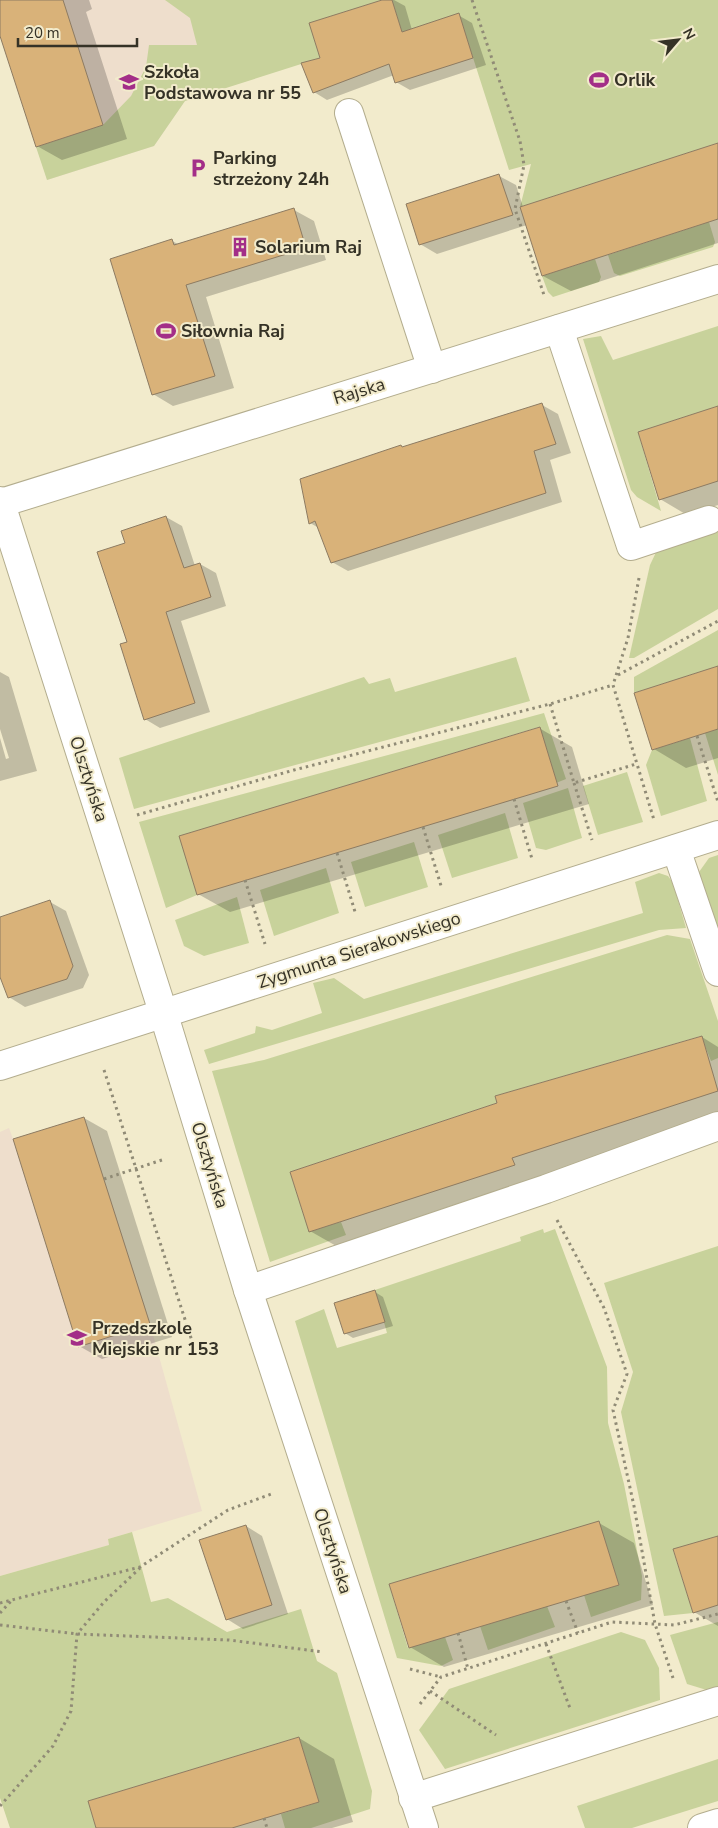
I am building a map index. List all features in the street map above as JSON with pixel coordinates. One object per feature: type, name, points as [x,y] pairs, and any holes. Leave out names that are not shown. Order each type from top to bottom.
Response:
[{"type":"street","points":[[350,113],[432,369]]},
{"type":"street","name":"Rajska","points":[[0,502],[718,279]]},
{"type":"street","points":[[559,329],[631,546],[709,520]]},
{"type":"street","name":"Olsztyńska","points":[[0,502],[163,1012],[248,1290],[424,1828]]},
{"type":"street","name":"Zygmunta Sierakowskiego","points":[[0,1066],[718,835]]},
{"type":"street","points":[[676,849],[718,972]]},
{"type":"street","points":[[248,1290],[546,1189],[718,1126]]},
{"type":"street","points":[[413,1798],[718,1701]]},
{"type":"street","points":[[702,1828],[718,1823]]},
{"type":"path","points":[[472,0],[523,156],[524,165],[515,209],[548,306],[559,329]]},
{"type":"path","points":[[620,712],[614,685],[636,604]]},
{"type":"path","points":[[617,675],[718,621]]},
{"type":"path","points":[[130,817],[294,770],[550,704],[614,685]]},
{"type":"path","points":[[550,704],[593,843]]},
{"type":"path","points":[[697,736],[718,802]]},
{"type":"path","points":[[574,783],[636,764]]},
{"type":"path","points":[[514,799],[533,862]]},
{"type":"path","points":[[423,827],[442,889]]},
{"type":"path","points":[[336,853],[356,916]]},
{"type":"path","points":[[246,880],[265,944]]},
{"type":"path","points":[[104,1070],[192,1340]]},
{"type":"path","points":[[104,1180],[165,1159]]},
{"type":"path","points":[[546,1189],[560,1228],[604,1308],[628,1374],[613,1410],[636,1515],[655,1624],[684,1712]]},
{"type":"path","points":[[0,1806],[53,1746],[71,1711],[77,1634],[104,1602],[140,1568],[228,1510],[274,1493]]},
{"type":"path","points":[[0,1603],[140,1568]]},
{"type":"path","points":[[0,1613],[13,1600]]},
{"type":"path","points":[[566,1601],[578,1633]]},
{"type":"path","points":[[402,1667],[441,1677],[612,1622],[674,1625],[718,1614]]},
{"type":"path","points":[[0,1625],[77,1634],[229,1640],[323,1652]]},
{"type":"path","points":[[458,1633],[468,1669]]},
{"type":"path","points":[[546,1644],[583,1744]]},
{"type":"path","points":[[414,1710],[441,1677]]},
{"type":"path","points":[[430,1691],[533,1760]]},
{"type":"path","points":[[264,1818],[267,1828]]},
{"type":"shaded area","name":"Szkoła Podstawowa nr 55","points":[[0,0],[382,0],[310,23],[301,63],[185,101],[154,146],[47,180]]},
{"type":"shaded area","name":"Przedszkole Miejskie nr 153","points":[[84,1117],[150,1324],[202,1511],[108,1539],[109,1545],[0,1576],[0,1132],[9,1128],[13,1139]]},
{"type":"green space","points":[[165,0],[382,0],[310,23],[320,58],[185,101],[154,146],[47,180],[36,147],[103,125],[131,96],[146,67],[149,45],[197,45],[190,18]]},
{"type":"green space","name":"Orlik","points":[[392,0],[718,0],[718,143],[520,207],[531,164],[509,170],[459,14],[402,32]]},
{"type":"green space","points":[[709,222],[715,242],[713,247],[620,276],[614,273],[608,255]]},
{"type":"green space","points":[[595,259],[601,277],[599,282],[553,297],[548,292],[542,276]]},
{"type":"green space","points":[[718,326],[718,406],[638,432],[661,511],[637,497],[631,490],[583,339],[601,336],[613,360]]},
{"type":"green space","points":[[718,528],[718,609],[634,658],[629,658],[650,565],[659,546]]},
{"type":"green space","points":[[718,630],[718,666],[634,693],[634,677]]},
{"type":"green space","points":[[516,657],[530,701],[134,809],[119,758],[364,677],[369,684],[390,678],[395,692]]},
{"type":"green space","points":[[544,713],[566,779],[556,783],[539,727],[180,836],[197,895],[166,908],[139,822]]},
{"type":"green space","points":[[718,729],[718,775],[705,733]]},
{"type":"green space","points":[[690,738],[707,801],[661,816],[646,765],[652,750]]},
{"type":"green space","points":[[627,772],[643,822],[598,835],[583,786]]},
{"type":"green space","points":[[568,788],[582,838],[546,850],[536,848],[523,803]]},
{"type":"green space","points":[[505,813],[518,858],[452,878],[438,835]]},
{"type":"green space","points":[[414,842],[428,887],[365,907],[351,862]]},
{"type":"green space","points":[[718,855],[718,934],[699,872],[709,858]]},
{"type":"green space","points":[[326,868],[339,913],[274,936],[260,890]]},
{"type":"green space","points":[[659,873],[668,876],[673,883],[686,928],[659,930],[209,1064],[204,1050],[255,1033],[256,1026],[272,1030],[322,1013],[313,983],[334,978],[364,999],[643,913],[635,882]]},
{"type":"green space","points":[[237,897],[249,943],[204,956],[184,946],[175,920]]},
{"type":"green space","points":[[667,935],[690,939],[718,1021],[718,1058],[711,1061],[701,1036],[495,1096],[497,1103],[290,1172],[309,1231],[341,1222],[346,1235],[270,1262],[212,1071],[264,1060]]},
{"type":"green space","points":[[543,1229],[544,1233],[555,1229],[607,1367],[608,1423],[624,1484],[642,1576],[641,1600],[591,1617],[584,1595],[619,1585],[599,1522],[389,1584],[408,1648],[445,1637],[453,1660],[441,1666],[397,1658],[295,1321],[324,1309],[337,1348],[387,1333],[375,1290],[521,1241],[520,1237]]},
{"type":"green space","points":[[718,1246],[718,1536],[673,1550],[693,1613],[664,1616],[621,1412],[633,1372],[604,1283]]},
{"type":"green space","points":[[132,1532],[151,1602],[168,1598],[227,1632],[301,1609],[317,1661],[337,1673],[372,1791],[370,1809],[311,1828],[285,1828],[281,1814],[319,1802],[299,1737],[88,1801],[96,1828],[10,1828],[0,1798],[0,1576],[109,1545],[108,1539]]},
{"type":"green space","points":[[547,1606],[555,1627],[488,1650],[480,1626]]},
{"type":"green space","points":[[718,1622],[718,1688],[710,1691],[687,1684],[670,1635]]},
{"type":"green space","points":[[621,1632],[645,1640],[659,1668],[660,1700],[445,1769],[419,1730],[449,1689]]},
{"type":"green space","points":[[718,1759],[718,1801],[632,1828],[585,1828],[577,1806]]},
{"type":"building","points":[[0,0],[63,0],[103,125],[36,147],[0,36]]},
{"type":"building","points":[[382,0],[392,0],[402,32],[459,13],[473,58],[395,83],[389,64],[313,93],[301,63],[320,58],[309,23]]},
{"type":"building","points":[[718,143],[718,219],[542,276],[520,207]]},
{"type":"building","points":[[499,174],[513,215],[419,245],[406,204]]},
{"type":"building","name":"Siłownia Raj","points":[[294,208],[306,248],[186,285],[215,376],[152,395],[110,259],[172,239],[174,245]]},
{"type":"building","points":[[542,403],[556,444],[534,451],[546,493],[331,563],[315,521],[309,524],[300,479],[401,445],[402,447]]},
{"type":"building","points":[[718,406],[718,481],[659,500],[638,432]]},
{"type":"building","points":[[166,516],[184,568],[200,563],[211,597],[166,612],[195,703],[144,720],[120,644],[127,642],[97,552],[125,543],[121,531]]},
{"type":"building","points":[[718,666],[718,729],[652,750],[634,693]]},
{"type":"building","points":[[540,727],[558,786],[197,895],[179,836]]},
{"type":"building","points":[[50,900],[73,966],[67,979],[8,998],[0,977],[0,917]]},
{"type":"building","points":[[702,1036],[718,1091],[512,1158],[515,1165],[309,1232],[290,1172],[497,1103],[495,1096]]},
{"type":"building","points":[[84,1117],[150,1324],[78,1347],[13,1139]]},
{"type":"building","points":[[375,1290],[385,1322],[344,1334],[334,1303]]},
{"type":"building","points":[[599,1521],[619,1585],[409,1648],[389,1584]]},
{"type":"building","points":[[246,1525],[272,1605],[226,1620],[199,1540]]},
{"type":"building","points":[[718,1536],[718,1605],[693,1613],[673,1549]]},
{"type":"building","points":[[299,1737],[319,1802],[232,1828],[96,1828],[88,1801]]},
{"type":"place","name":"Orlik","points":[[599,80]]},
{"type":"place","name":"Szkoła Podstawowa nr 55","points":[[129,82]]},
{"type":"place","name":"Parking strzeżony 24h","points":[[198,168]]},
{"type":"place","name":"Solarium Raj","points":[[240,247]]},
{"type":"place","name":"Siłownia Raj","points":[[166,331]]},
{"type":"place","name":"Przedszkole Miejskie nr 153","points":[[77,1338]]}]
